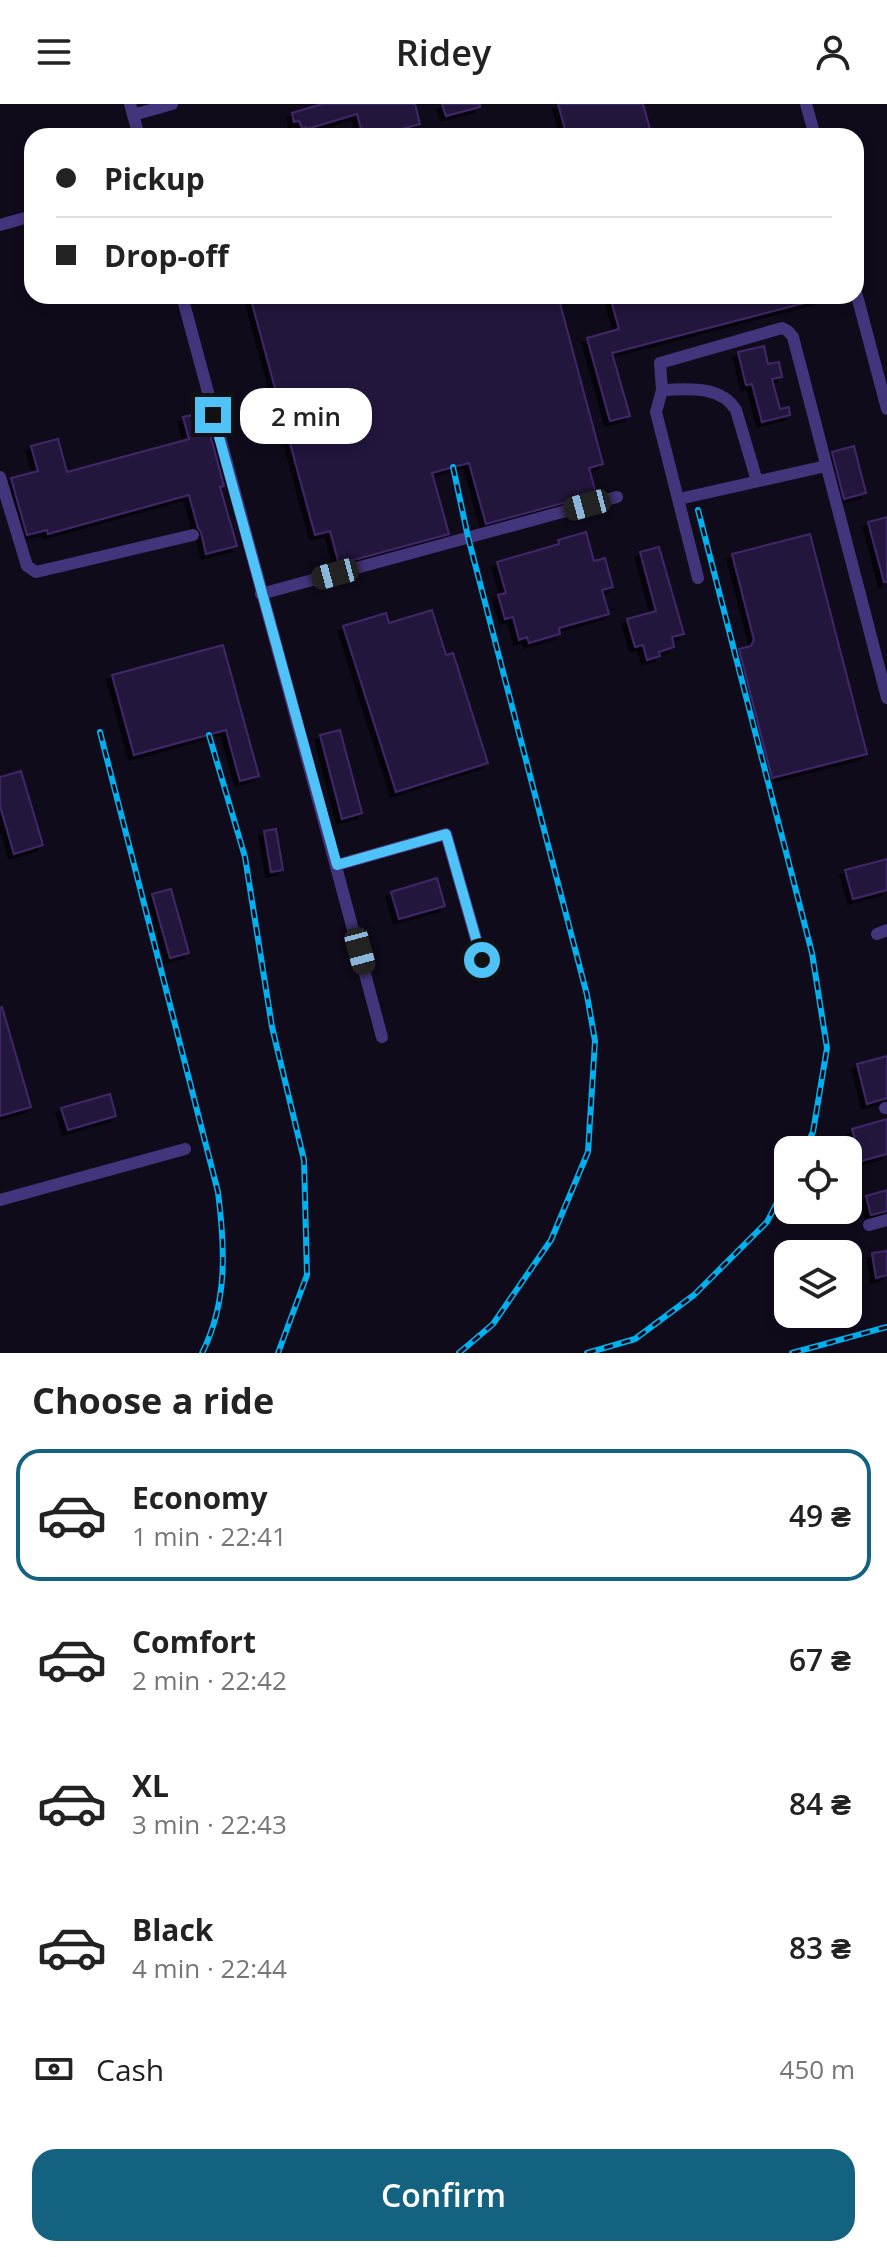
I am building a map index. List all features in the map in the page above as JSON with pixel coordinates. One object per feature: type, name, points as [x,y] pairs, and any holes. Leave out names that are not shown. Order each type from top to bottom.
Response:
[{"type":"lane","points":[[132,110],[172,104]]},
{"type":"lane","points":[[806,104],[813,128]]},
{"type":"lane","points":[[0,225],[24,218]]},
{"type":"lane","points":[[184,304],[382,1037]]},
{"type":"lane","points":[[859,304],[887,409]]},
{"type":"lane","points":[[698,578],[656,412],[662,390],[660,363],[782,328],[793,337],[887,698]]},
{"type":"lane","points":[[662,390],[702,389],[731,402],[757,481]]},
{"type":"lane","points":[[679,499],[826,466]]},
{"type":"lane","points":[[0,477],[27,566],[36,572],[193,535]]},
{"type":"lane","points":[[261,594],[617,497]]},
{"type":"lane","points":[[337,865],[446,834],[482,960]]},
{"type":"lane","points":[[0,1200],[185,1149]]},
{"type":"lane","points":[[869,1225],[887,1220]]},
{"type":"building","points":[[322,104],[415,104],[420,124],[405,128],[361,128],[357,114],[302,128],[299,121],[294,122],[292,113]]},
{"type":"building","points":[[442,104],[480,104],[480,107],[446,116]]},
{"type":"building","points":[[558,104],[643,104],[650,128],[565,128]]},
{"type":"building","points":[[252,304],[560,304],[603,464],[589,468],[596,494],[486,524],[469,463],[432,473],[449,534],[339,564],[330,531],[315,535]]},
{"type":"building","points":[[612,304],[801,304],[612,353],[630,416],[610,421],[587,338],[619,329]]},
{"type":"building","points":[[764,346],[768,364],[779,362],[782,377],[772,379],[780,409],[789,407],[790,415],[762,422],[752,384],[746,385],[738,352]]},
{"type":"building","points":[[204,412],[237,546],[206,554],[189,495],[48,534],[47,530],[27,535],[11,478],[38,471],[31,446],[58,439],[67,472],[189,439],[183,417]]},
{"type":"building","points":[[854,446],[866,493],[844,499],[832,452]]},
{"type":"building","points":[[887,517],[887,582],[884,582],[868,522]]},
{"type":"building","points":[[586,532],[594,561],[605,558],[613,587],[602,590],[609,614],[559,628],[560,634],[529,643],[527,637],[519,640],[513,617],[505,619],[498,595],[506,593],[497,562],[559,544],[558,540]]},
{"type":"building","points":[[810,534],[867,754],[772,778],[739,649],[751,646],[754,640],[732,554]]},
{"type":"building","points":[[659,547],[684,634],[672,637],[674,647],[647,660],[643,645],[635,647],[627,619],[656,611],[640,552]]},
{"type":"building","points":[[432,610],[446,655],[453,653],[488,763],[396,792],[343,626],[386,613],[389,623]]},
{"type":"building","points":[[223,645],[259,776],[240,781],[226,730],[134,755],[112,675]]},
{"type":"building","points":[[340,730],[362,813],[342,819],[320,735]]},
{"type":"building","points":[[21,771],[43,845],[14,854],[0,806],[0,777]]},
{"type":"building","points":[[276,829],[283,870],[271,872],[264,831]]},
{"type":"building","points":[[887,859],[887,890],[853,899],[845,870]]},
{"type":"building","points":[[437,878],[445,906],[399,919],[391,892]]},
{"type":"building","points":[[171,889],[189,953],[170,958],[152,894]]},
{"type":"building","points":[[0,1008],[31,1107],[0,1116]]},
{"type":"building","points":[[887,1056],[887,1098],[867,1104],[857,1064]]},
{"type":"building","points":[[110,1094],[116,1116],[68,1130],[61,1108]]},
{"type":"building","points":[[887,1119],[887,1154],[862,1161],[862,1136],[854,1136],[852,1129]]},
{"type":"building","points":[[887,1190],[887,1211],[871,1215],[866,1196]]},
{"type":"building","points":[[887,1251],[887,1275],[876,1278],[872,1253]]},
{"type":"railway","points":[[453,467],[468,537],[587,995],[595,1041],[588,1152],[551,1240],[493,1324],[459,1353]]},
{"type":"railway","points":[[698,510],[812,953],[827,1048],[811,1136]]},
{"type":"railway","points":[[100,732],[218,1192],[222,1274],[216,1314],[202,1353]]},
{"type":"railway","points":[[209,735],[245,857],[272,1027],[304,1160],[307,1275],[278,1353]]},
{"type":"railway","points":[[587,1353],[635,1339],[694,1295],[767,1222],[774,1208]]},
{"type":"railway","points":[[792,1353],[887,1327]]},
{"type":"route","points":[[213,415],[337,865],[446,834],[482,960]]}]
